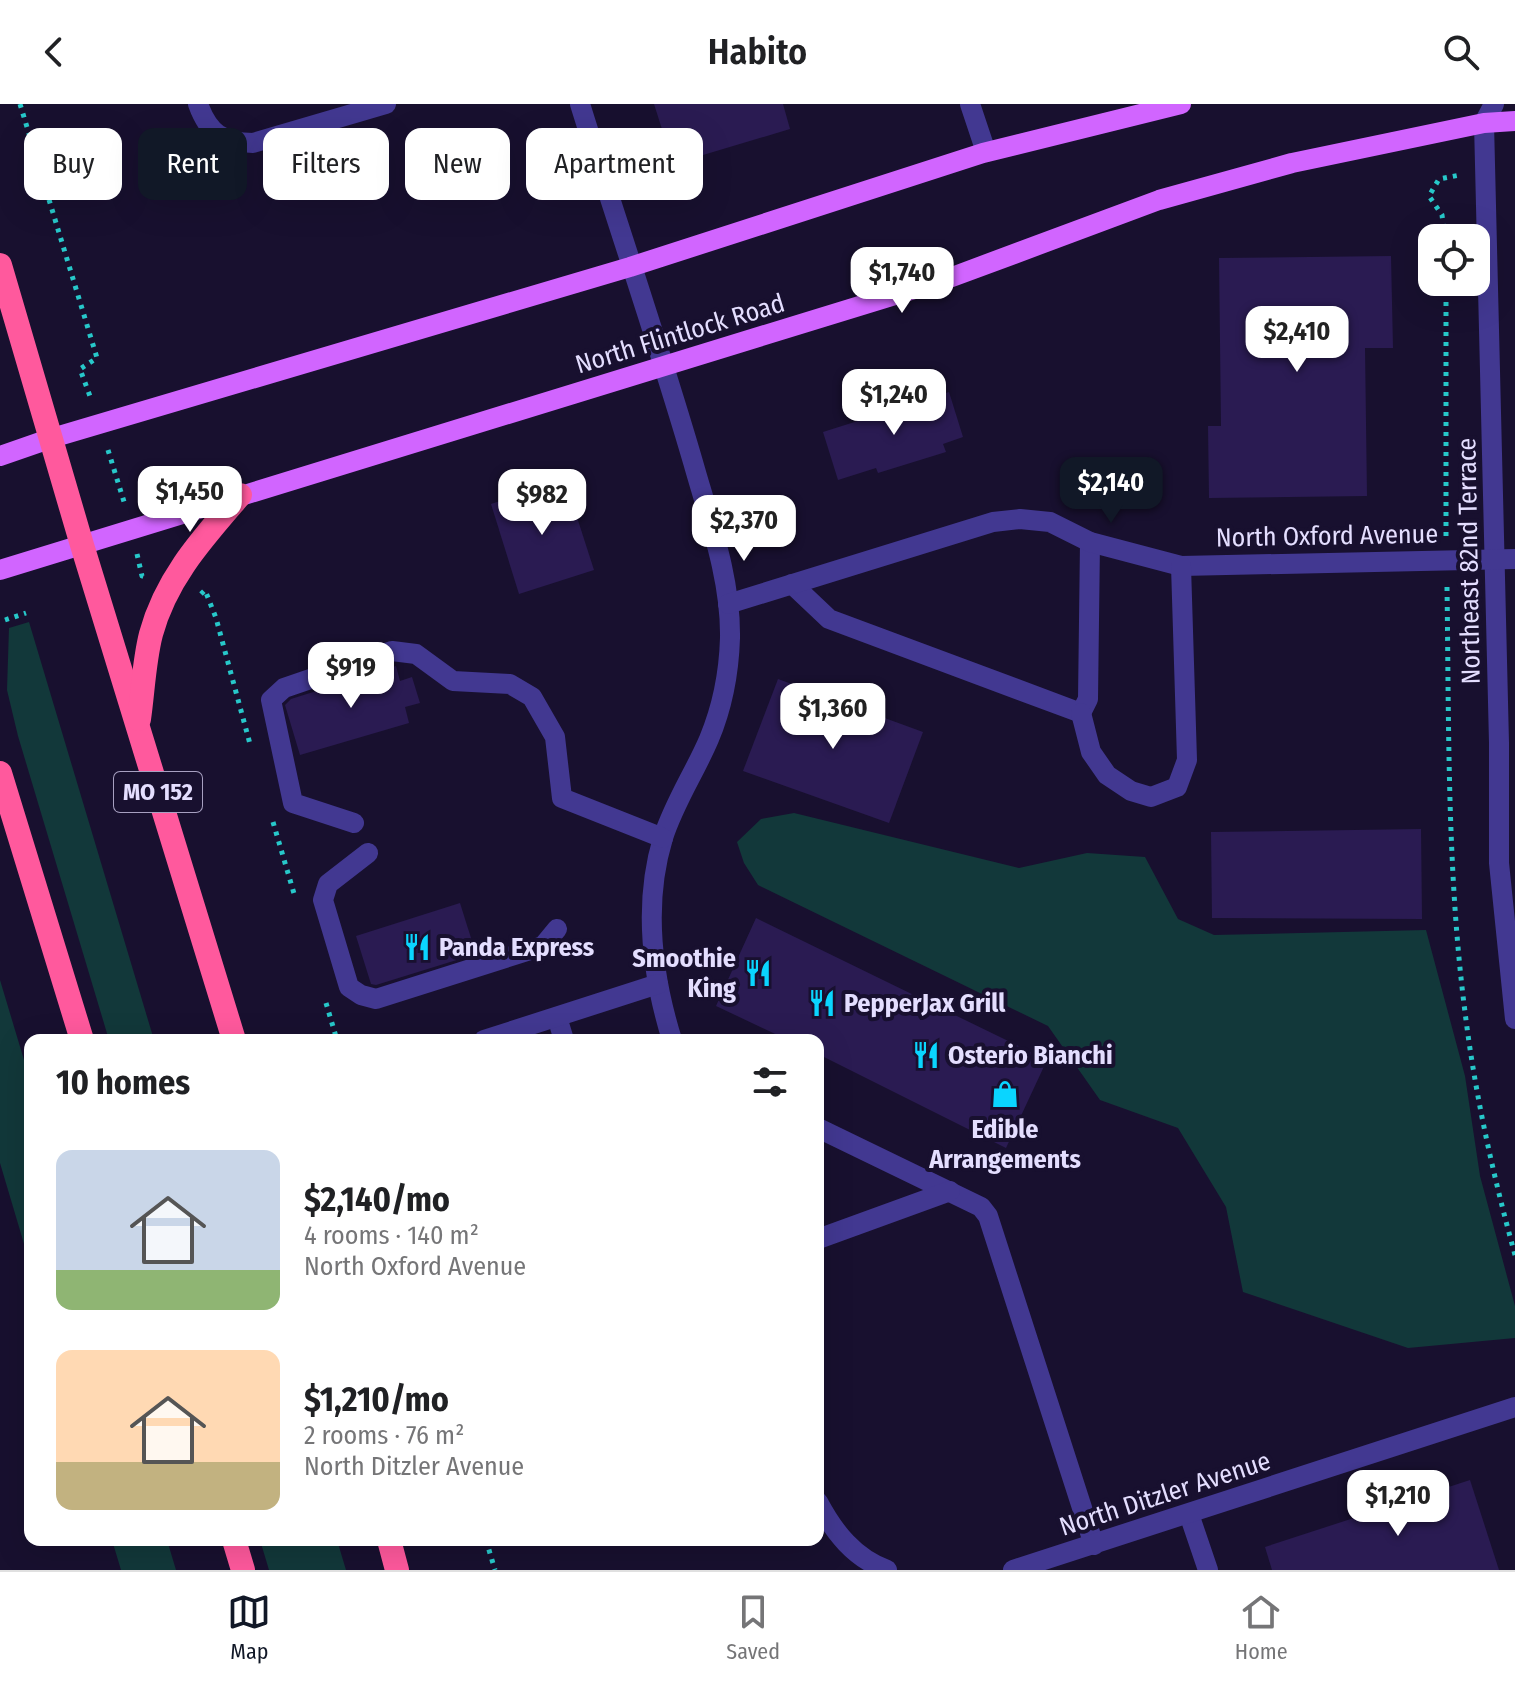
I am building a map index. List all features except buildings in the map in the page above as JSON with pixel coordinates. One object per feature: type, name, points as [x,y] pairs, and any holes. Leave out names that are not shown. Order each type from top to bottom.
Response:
[{"type":"highway","name":"MO 152","points":[[0,265],[82,545],[232,1034]]},
{"type":"highway","points":[[138,725],[151,634],[167,591],[192,551],[240,495]]},
{"type":"highway","points":[[0,773],[80,1034]]},
{"type":"highway","points":[[236,1546],[243,1570]]},
{"type":"highway","points":[[391,1546],[397,1570]]},
{"type":"main road","points":[[0,456],[630,267],[1116,112],[1181,104]]},
{"type":"main road","name":"North Flintlock Road","points":[[0,570],[944,280],[1159,200],[1292,163],[1484,123],[1515,121]]},
{"type":"street","points":[[198,104],[203,118],[213,131],[231,143],[253,143],[386,104]]},
{"type":"street","points":[[580,104],[630,267],[665,365],[722,563],[728,604],[730,639],[725,685],[710,737],[663,838],[654,888],[652,928],[658,984],[670,1034]]},
{"type":"street","points":[[970,104],[986,152]]},
{"type":"street","name":"Northeast 82nd Terrace","points":[[1494,104],[1484,123],[1505,558],[1499,863],[1515,1019]]},
{"type":"street","name":"North Oxford Avenue","points":[[728,604],[993,522],[1020,519],[1050,522],[1090,542],[1181,566],[1505,558]]},
{"type":"street","points":[[1090,542],[1088,699],[1081,713],[1091,752],[1107,775],[1131,791],[1151,797],[1177,787],[1187,760],[1181,566]]},
{"type":"street","points":[[792,584],[829,619],[1081,713]]},
{"type":"street","points":[[354,823],[293,803],[271,700],[284,688],[392,651],[416,654],[453,681],[510,684],[532,697],[555,737],[562,798],[663,838]]},
{"type":"street","points":[[368,853],[328,884],[323,900],[349,987],[361,995],[376,999],[543,946],[557,929]]},
{"type":"street","points":[[503,1034],[658,984]]},
{"type":"street","points":[[557,1017],[562,1034]]},
{"type":"street","points":[[824,1131],[981,1207],[988,1216],[1094,1545]]},
{"type":"street","points":[[824,1237],[950,1191]]},
{"type":"street","name":"North Ditzler Avenue","points":[[1013,1570],[1515,1407]]},
{"type":"street","points":[[824,1513],[846,1544],[876,1568]]},
{"type":"street","points":[[1189,1514],[1208,1570]]},
{"type":"path","points":[[20,104],[97,358],[80,369]]},
{"type":"path","points":[[1446,296],[1446,560],[1452,824],[1463,995],[1480,1107],[1498,1195],[1515,1255]]},
{"type":"path","points":[[5,620],[26,613]]},
{"type":"path","points":[[488,1546],[495,1570]]},
{"type":"green space","points":[[29,622],[152,1034],[107,1034],[18,736],[7,690],[9,628]]},
{"type":"green space","points":[[794,813],[1019,868],[1087,853],[1145,857],[1178,919],[1214,935],[1426,930],[1465,1076],[1480,1176],[1515,1306],[1515,1338],[1408,1348],[1243,1292],[1226,1207],[1178,1128],[1100,1100],[1048,1026],[758,885],[744,863],[737,842],[761,819]]},
{"type":"green space","points":[[0,980],[24,1060],[24,1244],[0,1163]]},
{"type":"green space","points":[[114,1546],[169,1546],[176,1570],[121,1570]]},
{"type":"green space","points":[[262,1546],[339,1546],[346,1570],[269,1570]]},
{"type":"place","name":"Panda Express","points":[[417,947]]},
{"type":"place","name":"Smoothie King","points":[[758,973]]},
{"type":"place","name":"PepperJax Grill","points":[[822,1003]]},
{"type":"place","name":"Osterio Bianchi","points":[[926,1055]]},
{"type":"place","name":"Edible Arrangements","points":[[1005,1094]]}]
